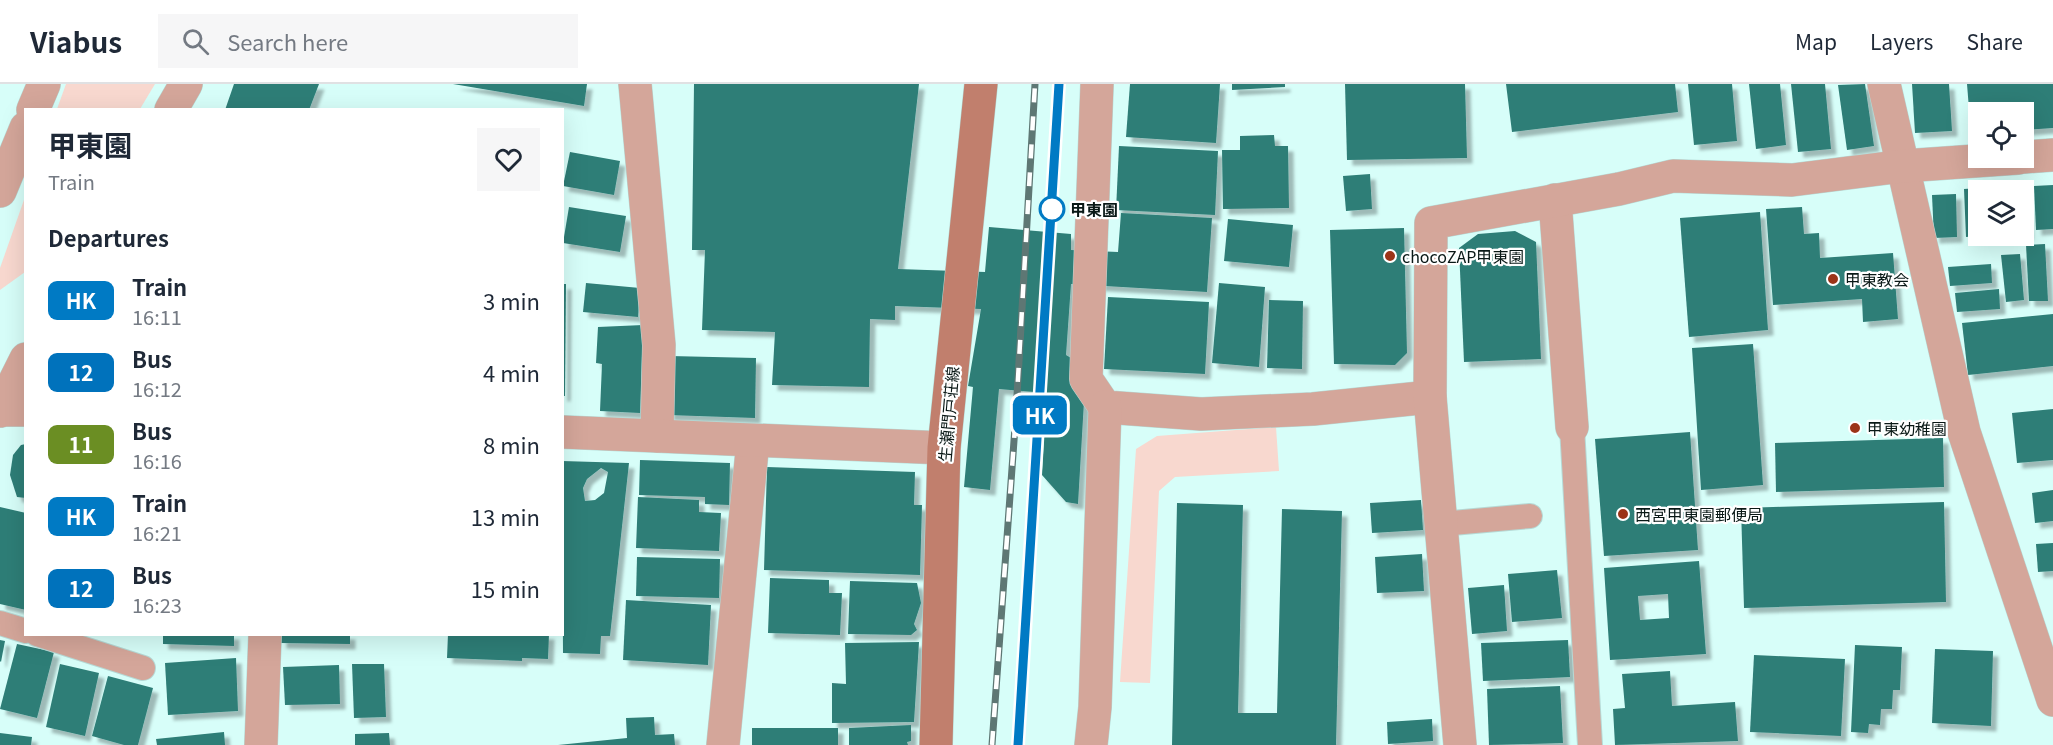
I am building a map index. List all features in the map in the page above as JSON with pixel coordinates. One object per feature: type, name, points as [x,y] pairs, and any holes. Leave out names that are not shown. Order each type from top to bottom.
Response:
[{"type":"main road","name":"生瀬門戸荘線","points":[[936,745],[944,448],[981,84]]},
{"type":"street","points":[[34,108],[44,84]]},
{"type":"street","points":[[172,108],[186,84]]},
{"type":"street","points":[[635,84],[659,345],[657,436]]},
{"type":"street","points":[[1091,745],[1095,707],[1105,407],[1086,379],[1097,84]]},
{"type":"street","points":[[1884,84],[1964,432],[2053,700]]},
{"type":"street","points":[[0,191],[24,133]]},
{"type":"street","points":[[2034,156],[2053,155]]},
{"type":"street","points":[[1460,745],[1430,397],[1431,223],[1619,189],[1673,176],[1792,180],[1903,166],[1968,161]]},
{"type":"street","points":[[1555,200],[1572,427]]},
{"type":"street","points":[[24,363],[0,410],[24,410]]},
{"type":"street","points":[[1105,407],[1201,414],[1313,409],[1430,397]]},
{"type":"street","points":[[564,432],[944,448]]},
{"type":"street","points":[[723,745],[753,441]]},
{"type":"street","points":[[261,745],[265,636]]},
{"type":"lane","points":[[1572,427],[1590,745]]},
{"type":"lane","points":[[1441,524],[1530,516]]},
{"type":"lane","points":[[0,623],[24,630]]},
{"type":"lane","points":[[43,636],[143,668]]},
{"type":"shaded area","points":[[66,84],[155,84],[141,108],[57,108]]},
{"type":"shaded area","points":[[24,200],[24,273],[0,290],[0,268]]},
{"type":"shaded area","points":[[1276,427],[1279,471],[1175,477],[1159,491],[1150,683],[1120,682],[1136,449],[1157,436]]},
{"type":"building","points":[[234,84],[319,84],[310,108],[226,108]]},
{"type":"building","points":[[453,84],[587,84],[584,106]]},
{"type":"building","points":[[694,84],[919,84],[898,269],[985,272],[989,227],[1071,234],[1071,250],[1118,252],[1121,213],[1212,218],[1207,292],[1071,284],[1066,355],[1086,367],[1078,504],[1066,502],[1042,475],[1047,393],[999,389],[990,490],[964,487],[973,387],[968,386],[981,309],[895,306],[895,320],[870,319],[869,387],[772,385],[775,332],[702,330],[705,250],[692,250]]},
{"type":"building","points":[[1130,84],[1220,84],[1216,143],[1126,137]]},
{"type":"building","points":[[1232,84],[1285,84],[1285,87],[1232,90]]},
{"type":"building","points":[[1345,84],[1465,84],[1467,158],[1347,160]]},
{"type":"building","points":[[1506,84],[1675,84],[1678,112],[1512,132]]},
{"type":"building","points":[[1688,84],[1732,84],[1737,141],[1694,145]]},
{"type":"building","points":[[1749,84],[1780,84],[1786,145],[1756,149]]},
{"type":"building","points":[[1791,84],[1825,84],[1831,149],[1798,152]]},
{"type":"building","points":[[1865,84],[1874,146],[1847,150],[1838,85]]},
{"type":"building","points":[[1912,84],[1949,84],[1952,131],[1915,133]]},
{"type":"building","points":[[1967,84],[2053,84],[2053,128],[2034,129],[2034,102],[1968,102]]},
{"type":"building","points":[[1274,135],[1275,146],[1288,146],[1289,208],[1223,209],[1222,150],[1240,150],[1240,136]]},
{"type":"building","points":[[1119,146],[1218,151],[1215,215],[1116,210]]},
{"type":"building","points":[[570,152],[620,161],[614,195],[564,186]]},
{"type":"building","points":[[1370,174],[1372,209],[1346,211],[1343,176]]},
{"type":"building","points":[[2053,185],[2053,229],[2036,230],[2034,186]]},
{"type":"building","points":[[1964,189],[1968,189],[1968,237],[1966,237]]},
{"type":"building","points":[[1956,194],[1957,237],[1934,238],[1932,195]]},
{"type":"building","points":[[569,207],[626,216],[620,252],[564,243]]},
{"type":"building","name":"甲東教会","points":[[1802,207],[1804,234],[1819,233],[1820,258],[1893,253],[1898,319],[1863,322],[1862,299],[1773,305],[1766,209]]},
{"type":"building","points":[[1760,212],[1768,330],[1689,337],[1680,218]]},
{"type":"building","points":[[1228,219],[1293,225],[1289,267],[1224,261]]},
{"type":"building","points":[[1404,228],[1407,353],[1395,365],[1334,364],[1330,230]]},
{"type":"building","points":[[1515,231],[1536,242],[1541,359],[1464,362],[1459,248],[1478,234]]},
{"type":"building","points":[[2045,244],[2048,301],[2029,301],[2026,246]]},
{"type":"building","points":[[2020,254],[2024,300],[2006,302],[2001,255]]},
{"type":"building","points":[[1991,264],[1992,283],[1950,286],[1948,267]]},
{"type":"building","points":[[586,283],[640,288],[638,317],[583,312]]},
{"type":"building","points":[[1219,283],[1265,287],[1259,367],[1212,363]]},
{"type":"building","points":[[564,284],[566,284],[565,396]]},
{"type":"building","points":[[1999,289],[2000,309],[1957,312],[1955,293]]},
{"type":"building","points":[[1108,297],[1209,302],[1205,374],[1104,369]]},
{"type":"building","points":[[1269,300],[1303,301],[1302,369],[1267,368]]},
{"type":"building","points":[[2053,314],[2053,366],[1968,375],[1962,323]]},
{"type":"building","points":[[643,325],[640,413],[600,411],[602,364],[596,363],[598,327]]},
{"type":"building","points":[[1753,344],[1763,485],[1701,490],[1692,348]]},
{"type":"building","points":[[670,356],[756,358],[755,418],[668,415]]},
{"type":"building","points":[[2053,409],[2053,460],[2017,463],[2012,413]]},
{"type":"building","points":[[1690,432],[1698,550],[1604,556],[1595,439]]},
{"type":"building","points":[[1943,438],[1944,487],[1776,492],[1775,443]]},
{"type":"building","points":[[24,444],[24,498],[17,497],[10,475],[13,455]]},
{"type":"building","points":[[640,460],[730,463],[729,505],[705,504],[705,497],[639,495]]},
{"type":"building","points":[[564,461],[629,463],[610,636],[601,636],[600,654],[563,653]],"holes":[[[601,468],[608,472],[604,493],[595,500],[585,501],[583,488],[587,479]]]},
{"type":"building","points":[[767,467],[915,472],[914,505],[922,505],[920,575],[764,570]]},
{"type":"building","points":[[2053,490],[2053,521],[2035,523],[2032,493]]},
{"type":"building","points":[[638,497],[699,500],[699,512],[721,513],[719,551],[636,548]]},
{"type":"building","points":[[1421,500],[1423,530],[1372,533],[1370,503]]},
{"type":"building","points":[[1944,502],[1946,602],[1744,608],[1741,508]]},
{"type":"building","points":[[1177,503],[1243,505],[1238,713],[1277,713],[1282,509],[1342,511],[1336,745],[1172,745]]},
{"type":"building","points":[[0,507],[24,513],[24,610],[0,604]]},
{"type":"building","points":[[2053,543],[2053,571],[2038,572],[2036,544]]},
{"type":"building","points":[[1422,554],[1424,591],[1377,593],[1375,557]]},
{"type":"building","points":[[637,557],[720,559],[719,598],[636,596]]},
{"type":"building","points":[[1699,561],[1706,654],[1610,660],[1604,568]],"holes":[[[1668,594],[1669,618],[1640,620],[1638,596]]]},
{"type":"building","points":[[1557,570],[1562,618],[1512,622],[1508,574]]},
{"type":"building","points":[[770,578],[829,580],[829,593],[842,593],[840,635],[768,633]]},
{"type":"building","points":[[850,581],[917,583],[921,603],[914,624],[917,630],[911,635],[848,634]]},
{"type":"building","points":[[1504,585],[1507,631],[1472,634],[1468,588]]},
{"type":"building","points":[[626,600],[711,605],[708,665],[623,660]]},
{"type":"building","points":[[163,636],[234,636],[234,646],[163,644]]},
{"type":"building","points":[[281,636],[350,636],[350,644],[281,643]]},
{"type":"building","points":[[448,636],[549,636],[548,659],[522,658],[522,661],[447,658]]},
{"type":"building","points":[[0,640],[5,641],[1,662],[0,661]]},
{"type":"building","points":[[1568,640],[1570,677],[1483,681],[1481,643]]},
{"type":"building","points":[[919,642],[914,722],[832,723],[832,683],[846,684],[845,643]]},
{"type":"building","points":[[17,644],[54,652],[37,718],[0,709]]},
{"type":"building","points":[[1855,645],[1902,647],[1900,690],[1893,690],[1892,709],[1881,709],[1880,725],[1869,724],[1868,733],[1851,732]]},
{"type":"building","points":[[1935,649],[1993,651],[1991,726],[1932,723]]},
{"type":"building","points":[[1754,655],[1845,659],[1841,736],[1750,732]]},
{"type":"building","points":[[236,658],[238,711],[168,715],[165,663]]},
{"type":"building","points":[[60,664],[99,673],[85,736],[46,727]]},
{"type":"building","points":[[352,664],[384,664],[386,717],[354,718]]},
{"type":"building","points":[[339,665],[340,704],[285,705],[283,667]]},
{"type":"building","points":[[1670,671],[1672,706],[1735,702],[1738,741],[1615,745],[1613,709],[1625,708],[1622,674]]},
{"type":"building","points":[[108,676],[153,688],[138,745],[124,745],[92,736]]},
{"type":"building","points":[[1560,686],[1563,743],[1489,745],[1487,689]]},
{"type":"building","points":[[654,717],[655,735],[674,734],[675,745],[558,745],[627,738],[626,718]]},
{"type":"building","points":[[1432,719],[1433,741],[1388,744],[1387,722]]},
{"type":"building","points":[[911,725],[911,741],[907,742],[908,745],[849,745],[849,728]]},
{"type":"building","points":[[752,728],[838,728],[838,745],[752,745]]},
{"type":"building","points":[[224,732],[225,745],[157,745],[156,739]]},
{"type":"building","points":[[0,733],[32,737],[31,745],[0,745]]},
{"type":"building","points":[[389,733],[390,745],[355,745],[355,734]]},
{"type":"railway","points":[[992,745],[1016,413],[1035,84]]},
{"type":"railway","points":[[1018,745],[1059,84]]},
{"type":"train","name":"HK","points":[[1018,745],[1059,84]]},
{"type":"place","name":"甲東園","points":[[1052,209]]},
{"type":"place","name":"chocoZAP甲東園","points":[[1390,256]]},
{"type":"place","name":"甲東教会","points":[[1833,279]]},
{"type":"place","name":"甲東幼稚園","points":[[1855,428]]},
{"type":"place","name":"西宮甲東園郵便局","points":[[1623,514]]}]
